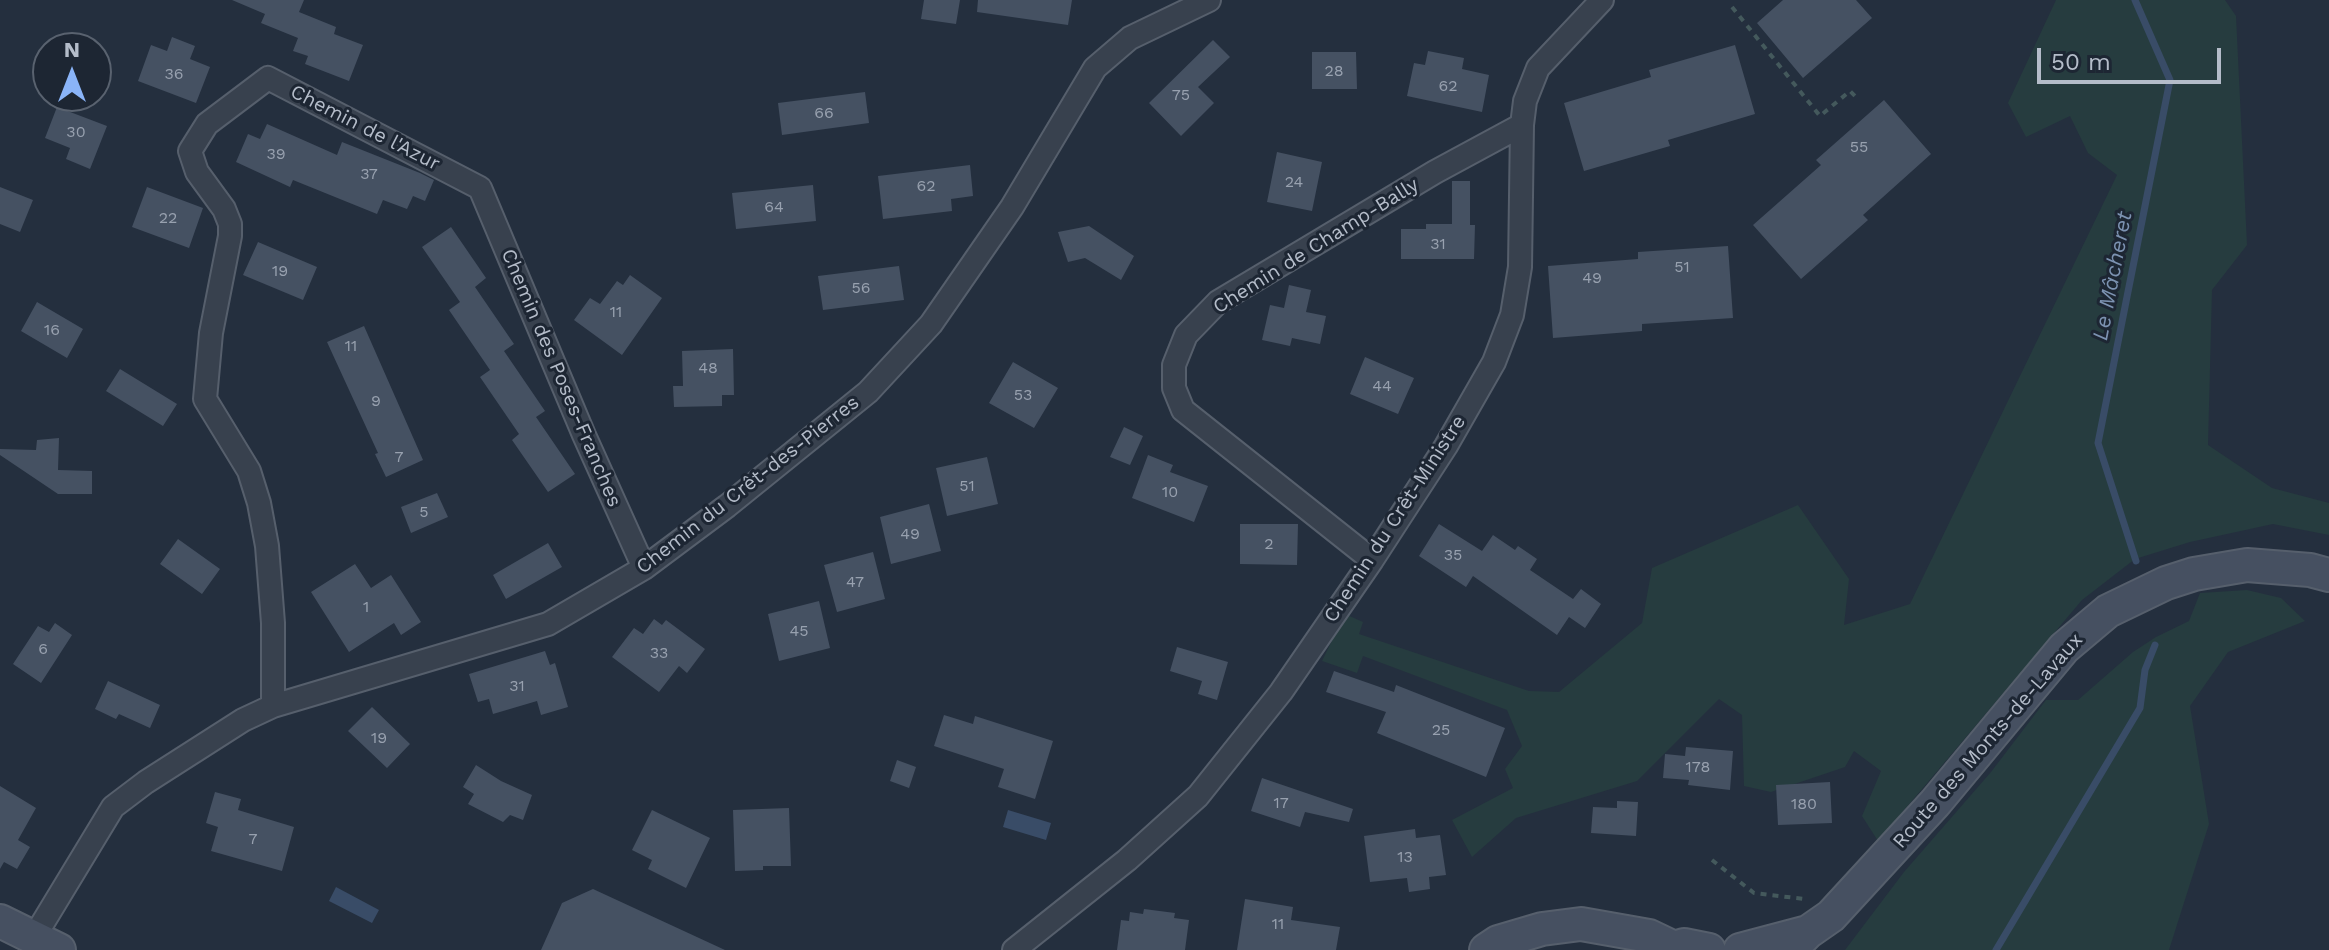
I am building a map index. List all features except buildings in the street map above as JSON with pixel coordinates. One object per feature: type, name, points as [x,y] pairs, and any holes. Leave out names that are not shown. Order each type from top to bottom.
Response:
[{"type":"street","name":"Chemin du Crêt-des-Pierres","points":[[46,945],[113,807],[146,782],[243,720],[273,706],[548,624],[644,568],[727,506],[868,392],[931,324],[1012,207],[1095,68],[1130,38],[1209,0]]},
{"type":"street","name":"Chemin du Crêt-Ministre","points":[[1014,950],[1127,860],[1198,796],[1281,692],[1446,446],[1494,362],[1512,315],[1520,267],[1525,101],[1538,68],[1602,0]]},
{"type":"street","name":"Chemin de l'Azur","points":[[273,706],[273,623],[267,546],[259,503],[249,471],[205,399],[211,333],[230,224],[224,209],[197,172],[190,151],[207,124],[268,78],[480,188]]},
{"type":"street","name":"Chemin de Champ-Bally","points":[[1372,560],[1183,410],[1174,388],[1174,365],[1186,335],[1218,302],[1435,172],[1522,125]]},
{"type":"street","name":"Chemin des Poses-Franches","points":[[480,188],[644,568]]},
{"type":"street","name":"Route des Monts-de-Lavaux","points":[[1799,941],[1831,916],[1935,803],[2064,648],[2108,611],[2166,583],[2194,574],[2247,565],[2310,570],[2329,575]]},
{"type":"street","points":[[0,921],[46,945]]},
{"type":"street","points":[[1486,950],[1498,942],[1542,929],[1581,924],[1615,940],[1649,936],[1670,949],[1696,945],[1709,950]]},
{"type":"street","points":[[1740,950],[1799,941]]},
{"type":"path","points":[[1732,7],[1820,116],[1850,91],[1857,98]]},
{"type":"path","points":[[1712,860],[1754,893],[1805,899]]},
{"type":"green space","points":[[2056,0],[2225,0],[2236,16],[2247,245],[2212,290],[2208,445],[2272,488],[2329,503],[2329,535],[2273,524],[2190,542],[2135,559],[2082,600],[1878,841],[1862,816],[1881,771],[1854,751],[1845,767],[1771,792],[1744,786],[1742,715],[1719,699],[1637,781],[1516,818],[1472,857],[1452,820],[1513,788],[1505,769],[1522,746],[1507,710],[1363,656],[1357,673],[1322,661],[1345,614],[1363,622],[1359,634],[1529,691],[1559,692],[1642,623],[1652,568],[1798,505],[1849,579],[1844,625],[1910,604],[2117,175],[2088,153],[2070,116],[2026,137],[2008,103]]},
{"type":"green space","points":[[2247,590],[2281,598],[2305,621],[2228,652],[2190,706],[2209,824],[2169,950],[1845,950],[1904,872],[1991,772],[2046,700],[2078,700],[2133,652],[2189,621],[2200,593]]},
{"type":"water","points":[[1008,810],[1051,823],[1046,840],[1003,827]]},
{"type":"water","points":[[336,887],[379,910],[372,923],[329,901]]},
{"type":"waterway","name":"Le Mâcheret","points":[[2135,0],[2170,80],[2098,443],[2136,561]]},
{"type":"waterway","name":"Le Mâcheret","points":[[1996,950],[2140,708],[2145,670],[2155,645]]}]
